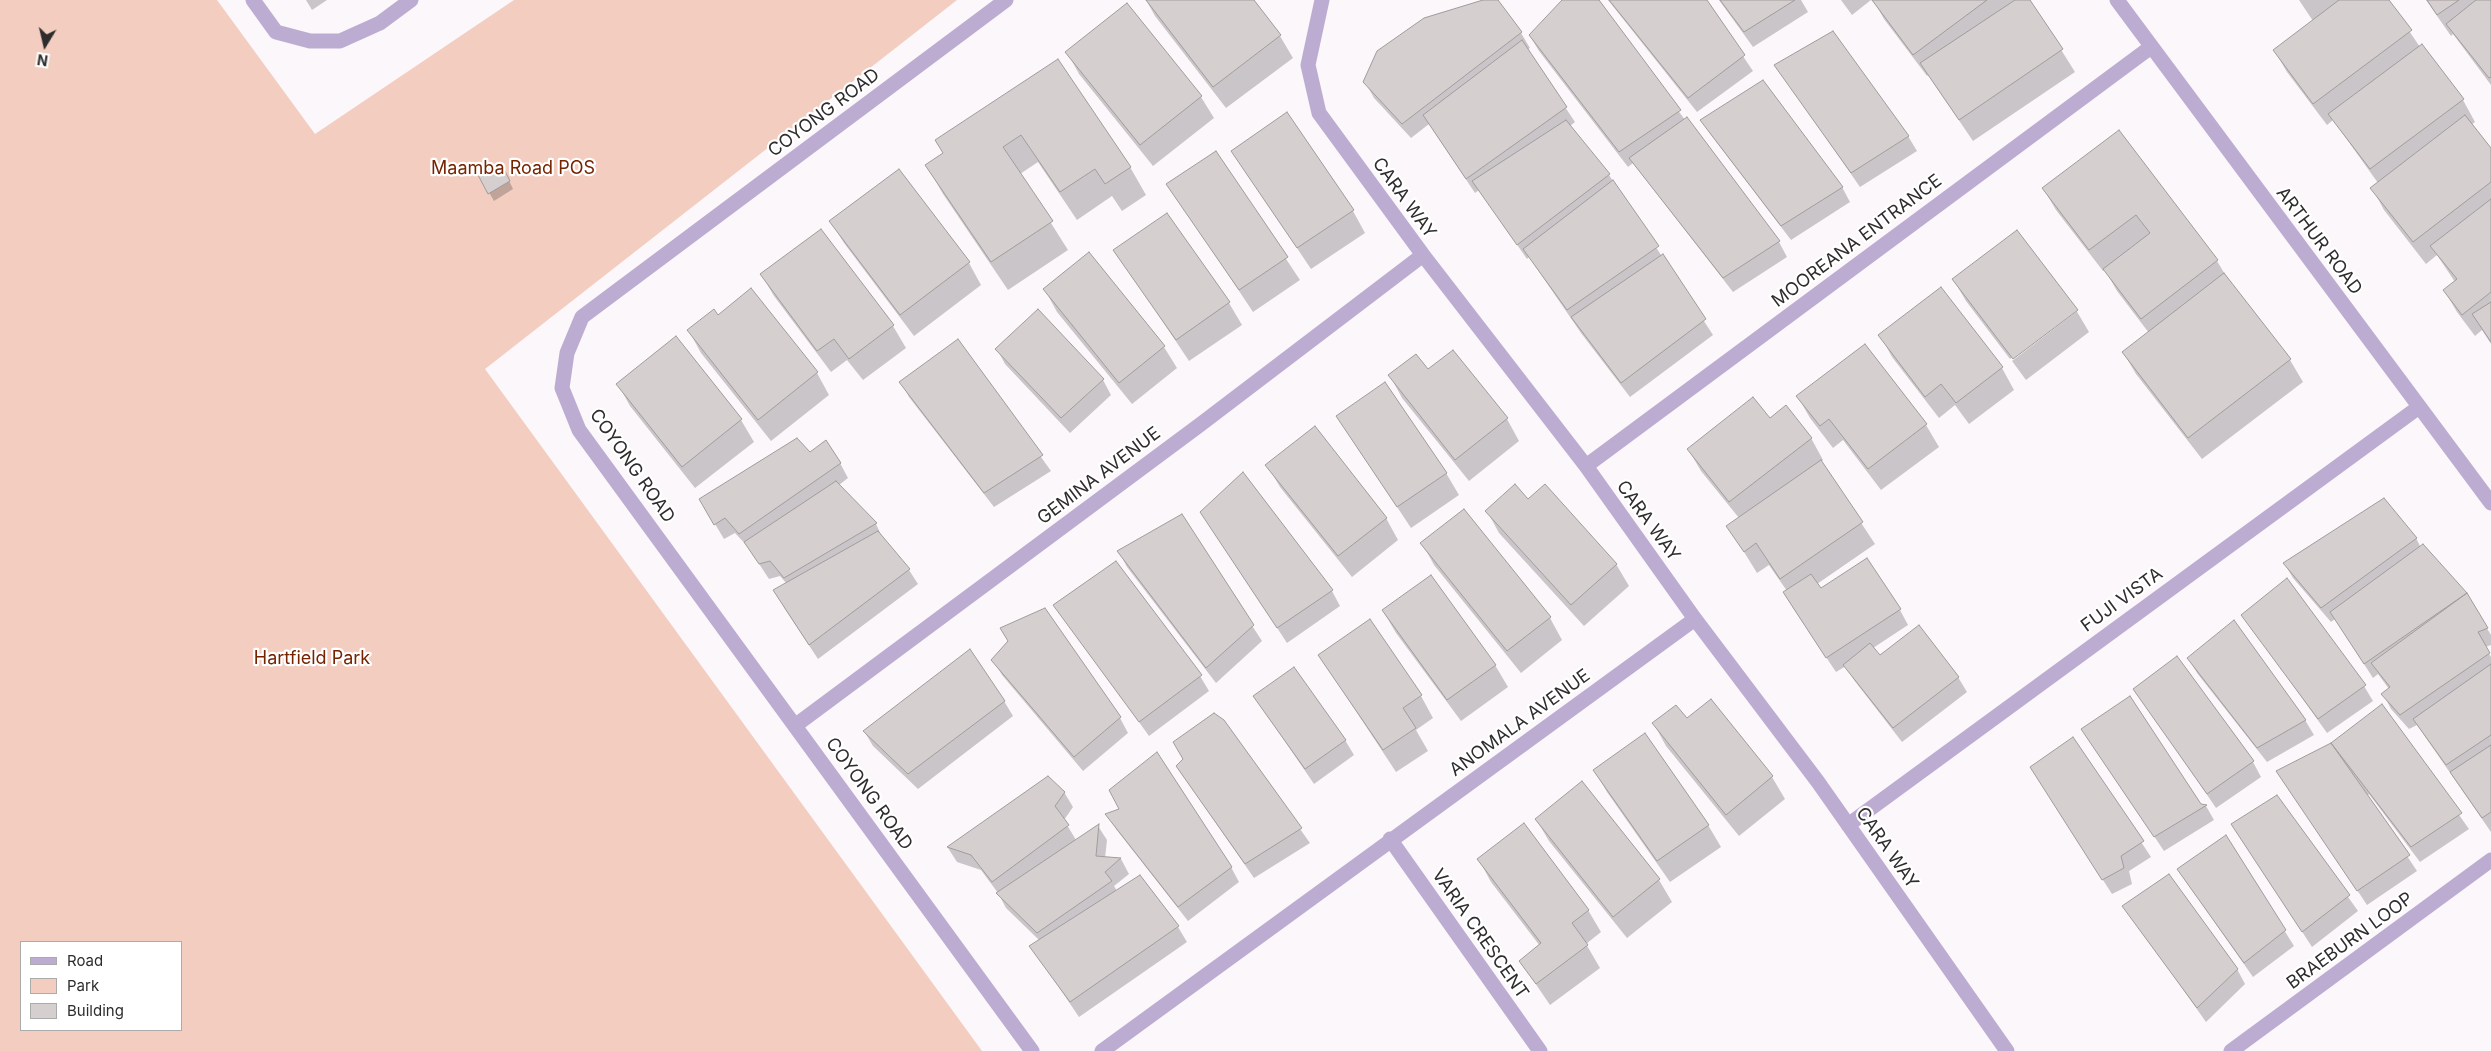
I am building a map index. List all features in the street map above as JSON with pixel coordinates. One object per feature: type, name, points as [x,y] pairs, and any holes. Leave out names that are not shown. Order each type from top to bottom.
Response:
[{"type":"street","points":[[253,0],[276,32],[310,41],[340,41],[380,23],[410,0]]},
{"type":"street","name":"COYONG ROAD","points":[[1006,0],[582,317],[568,353],[562,388],[579,430],[1032,1051]]},
{"type":"street","name":"CARA WAY","points":[[1322,0],[1308,65],[1319,113],[1423,255],[1586,466],[1695,618],[1848,825],[2007,1051]]},
{"type":"street","name":"ARTHUR ROAD","points":[[2117,0],[2491,503]]},
{"type":"street","name":"MOOREANA ENTRANCE","points":[[1586,466],[2151,47]]},
{"type":"street","name":"GEMINA AVENUE","points":[[796,725],[1193,430],[1423,255]]},
{"type":"street","name":"FUJI VISTA","points":[[1848,825],[2419,407]]},
{"type":"street","name":"ANOMALA AVENUE","points":[[1102,1051],[1695,618]]},
{"type":"street","name":"VARIA CRESCENT","points":[[1390,839],[1540,1051]]},
{"type":"street","name":"BRAEBURN LOOP","points":[[2231,1051],[2491,860]]},
{"type":"green space","name":"Hartfield Park","points":[[0,0],[217,0],[315,134],[514,0],[957,0],[485,369],[982,1051],[0,1051]]},
{"type":"building","points":[[1146,0],[1254,0],[1281,35],[1213,87]]},
{"type":"building","points":[[1483,0],[1498,0],[1522,32],[1402,124],[1363,82],[1377,51],[1424,18]]},
{"type":"building","points":[[1562,0],[1599,0],[1681,110],[1619,152],[1529,35]]},
{"type":"building","points":[[1609,0],[1707,0],[1745,55],[1688,98]]},
{"type":"building","points":[[1720,0],[1795,0],[1744,32]]},
{"type":"building","points":[[1872,0],[1987,0],[1913,55]]},
{"type":"building","points":[[2015,0],[2030,0],[2063,49],[1959,120],[1920,63]]},
{"type":"building","points":[[2339,0],[2389,0],[2412,30],[2313,104],[2273,50]]},
{"type":"building","points":[[2427,0],[2459,0],[2437,15]]},
{"type":"building","points":[[2476,0],[2491,0],[2491,77],[2489,78],[2446,24]]},
{"type":"building","points":[[1127,3],[1202,96],[1140,145],[1065,52]]},
{"type":"building","points":[[1833,31],[1909,136],[1851,173],[1774,65]]},
{"type":"building","points":[[1522,40],[1567,107],[1466,179],[1423,115]]},
{"type":"building","points":[[2422,44],[2464,99],[2370,169],[2328,114]]},
{"type":"building","points":[[1058,59],[1131,167],[1105,184],[1095,169],[1060,192],[1021,135],[1003,147],[1053,221],[991,262],[925,165],[943,153],[935,140]]},
{"type":"building","points":[[1763,80],[1843,187],[1781,226],[1700,120]]},
{"type":"building","points":[[1287,112],[1354,210],[1297,248],[1231,151]]},
{"type":"building","points":[[2465,115],[2491,148],[2491,182],[2413,242],[2370,188]]},
{"type":"building","points":[[1687,117],[1780,241],[1723,278],[1629,158]]},
{"type":"building","points":[[1566,120],[1610,174],[1517,245],[1472,181]]},
{"type":"building","points":[[2119,130],[2218,260],[2141,319],[2103,269],[2150,233],[2136,215],[2089,250],[2042,188]]},
{"type":"building","points":[[1216,151],[1288,257],[1239,290],[1166,184]]},
{"type":"building","points":[[501,163],[510,181],[488,194],[478,175],[485,167]]},
{"type":"building","points":[[899,169],[970,262],[900,315],[829,221]]},
{"type":"building","points":[[1613,180],[1659,246],[1567,310],[1523,249]]},
{"type":"building","points":[[2491,199],[2491,292],[2462,315],[2443,290],[2457,279],[2430,246]]},
{"type":"building","points":[[1167,213],[1230,302],[1176,340],[1113,250]]},
{"type":"building","points":[[821,229],[894,325],[849,359],[834,339],[817,351],[760,274]]},
{"type":"building","points":[[2017,230],[2078,310],[2013,359],[1952,279]]},
{"type":"building","points":[[1089,252],[1165,346],[1119,383],[1043,289]]},
{"type":"building","points":[[1663,254],[1706,319],[1621,383],[1571,317]]},
{"type":"building","points":[[2224,273],[2291,359],[2188,438],[2122,352]]},
{"type":"building","points":[[1941,287],[2003,367],[1956,403],[1941,384],[1925,397],[1878,335]]},
{"type":"building","points":[[751,288],[818,372],[758,420],[687,330],[714,309],[718,315]]},
{"type":"building","points":[[2491,302],[2491,342],[2472,314]]},
{"type":"building","points":[[1038,309],[1104,379],[1061,418],[995,349]]},
{"type":"building","points":[[676,336],[742,419],[682,467],[616,384]]},
{"type":"building","points":[[958,339],[1043,455],[984,493],[899,382]]},
{"type":"building","points":[[1865,344],[1927,424],[1868,469],[1829,419],[1820,426],[1796,396]]},
{"type":"building","points":[[1453,350],[1508,418],[1455,460],[1388,375],[1416,354],[1428,369]]},
{"type":"building","points":[[1385,382],[1447,473],[1397,507],[1336,416]]},
{"type":"building","points":[[1753,397],[1770,418],[1786,405],[1812,438],[1729,502],[1687,449]]},
{"type":"building","points":[[1315,426],[1387,518],[1338,556],[1265,465]]},
{"type":"building","points":[[797,438],[810,452],[826,440],[841,463],[739,534],[725,518],[714,525],[699,499]]},
{"type":"building","points":[[1821,460],[1863,522],[1780,579],[1756,543],[1744,552],[1726,526]]},
{"type":"building","points":[[1243,472],[1333,590],[1277,628],[1200,512]]},
{"type":"building","points":[[836,481],[877,523],[784,578],[770,561],[759,564],[744,542]]},
{"type":"building","points":[[1515,484],[1528,499],[1545,484],[1617,564],[1571,605],[1485,511]]},
{"type":"building","points":[[2384,498],[2417,538],[2321,608],[2283,563]]},
{"type":"building","points":[[1464,509],[1551,617],[1507,651],[1420,543]]},
{"type":"building","points":[[1182,514],[1254,625],[1206,668],[1117,551]]},
{"type":"building","points":[[878,531],[910,569],[809,645],[773,590]]},
{"type":"building","points":[[2423,544],[2467,593],[2364,664],[2330,612]]},
{"type":"building","points":[[1867,558],[1901,609],[1826,658],[1783,592],[1811,574],[1821,588]]},
{"type":"building","points":[[1116,561],[1202,675],[1139,722],[1053,605]]},
{"type":"building","points":[[1431,575],[1496,665],[1447,700],[1382,610]]},
{"type":"building","points":[[2287,578],[2366,685],[2318,719],[2241,615]]},
{"type":"building","points":[[2467,593],[2488,628],[2478,632],[2490,653],[2400,715],[2381,694],[2390,687],[2371,663]]},
{"type":"building","points":[[1045,608],[1121,717],[1074,757],[991,660],[1008,641],[1000,628]]},
{"type":"building","points":[[1370,619],[1422,695],[1403,708],[1416,728],[1383,750],[1318,655]]},
{"type":"building","points":[[2234,620],[2306,720],[2257,748],[2187,658]]},
{"type":"building","points":[[1919,625],[1959,677],[1893,728],[1843,665],[1870,643],[1880,655]]},
{"type":"building","points":[[970,649],[1005,701],[908,774],[863,731]]},
{"type":"building","points":[[2177,656],[2254,761],[2207,794],[2133,689]]},
{"type":"building","points":[[2491,664],[2491,735],[2446,765],[2413,719]]},
{"type":"building","points":[[1294,667],[1346,740],[1305,769],[1253,696]]},
{"type":"building","points":[[2130,696],[2201,804],[2207,805],[2154,837],[2081,729]]},
{"type":"building","points":[[1711,699],[1773,776],[1726,815],[1652,723],[1676,705],[1687,718]]},
{"type":"building","points":[[2382,704],[2462,813],[2411,847],[2331,743]]},
{"type":"building","points":[[1214,713],[1224,720],[1302,828],[1245,864],[1176,766],[1183,759],[1173,742]]},
{"type":"building","points":[[1645,733],[1709,825],[1657,861],[1593,770]]},
{"type":"building","points":[[2073,737],[2144,841],[2121,856],[2124,868],[2102,880],[2030,767]]},
{"type":"building","points":[[2331,743],[2410,855],[2357,891],[2276,771]]},
{"type":"building","points":[[2491,745],[2491,812],[2482,818],[2450,772]]},
{"type":"building","points":[[1157,752],[1232,867],[1178,907],[1105,814],[1119,809],[1109,790]]},
{"type":"building","points":[[1048,776],[1065,792],[1055,806],[1069,825],[992,882],[971,855],[947,847]]},
{"type":"building","points":[[1582,781],[1660,879],[1613,917],[1535,819]]},
{"type":"building","points":[[2277,795],[2350,895],[2302,932],[2231,824]]},
{"type":"building","points":[[1524,823],[1589,910],[1572,923],[1588,945],[1536,984],[1519,961],[1541,943],[1477,859]]},
{"type":"building","points":[[1099,824],[1096,856],[1121,858],[1105,872],[1112,881],[1037,933],[996,893]]},
{"type":"building","points":[[2226,835],[2286,930],[2244,963],[2177,869]]},
{"type":"building","points":[[2169,874],[2238,969],[2197,1008],[2122,906]]},
{"type":"building","points":[[1140,875],[1179,926],[1070,1002],[1029,946]]},
{"type":"park label","name":"Maamba Road POS","points":[[513,169]]}]
